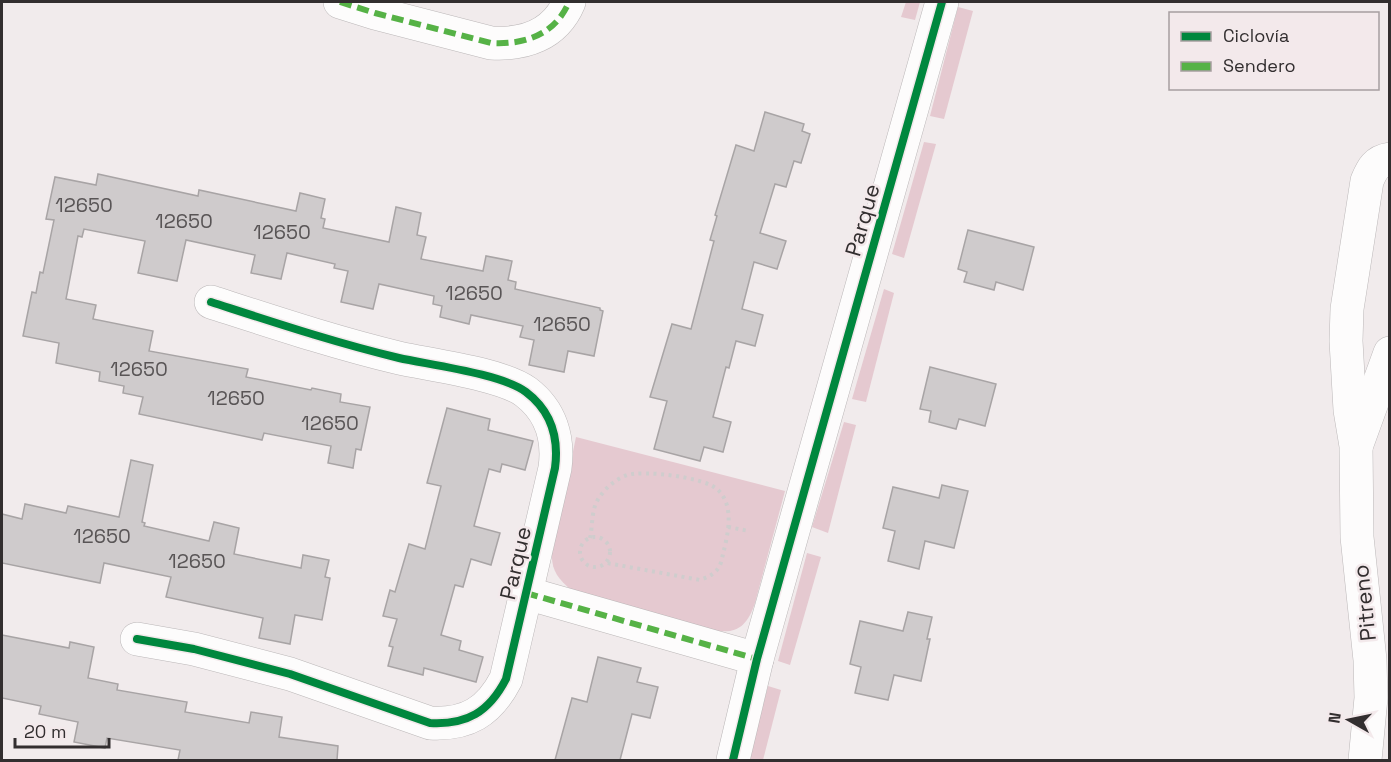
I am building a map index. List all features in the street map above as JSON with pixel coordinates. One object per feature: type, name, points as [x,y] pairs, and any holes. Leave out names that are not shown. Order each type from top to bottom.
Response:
[{"type":"street","points":[[340,2],[491,43],[508,44],[526,41],[542,34],[556,23],[569,2]]},
{"type":"street","name":"Parque","points":[[733,760],[757,658],[942,2]]},
{"type":"street","name":"Pitreno","points":[[1365,760],[1371,698],[1370,660],[1357,537],[1356,446],[1346,374],[1347,309],[1367,181],[1374,165],[1389,159]]},
{"type":"street","name":"Parque","points":[[137,639],[194,649],[250,663],[329,687],[430,723],[446,724],[476,715],[489,706],[499,694],[506,680],[557,454],[556,439],[546,412],[536,400],[512,383],[347,344],[211,302]]},
{"type":"street","name":"Pitreno","points":[[1356,446],[1389,353]]},
{"type":"street","name":"Parque","points":[[526,593],[757,658]]},
{"type":"path","points":[[590,538],[598,498],[609,485],[627,475],[665,474],[707,483],[717,489],[725,500],[728,527],[719,567],[711,576],[700,580],[607,563],[592,568],[584,562],[580,553],[585,540],[600,537],[608,543],[611,554],[607,563]]},
{"type":"path","points":[[728,527],[749,531]]},
{"type":"shaded area","points":[[906,2],[920,2],[915,20],[901,17]]},
{"type":"shaded area","points":[[958,7],[973,11],[944,119],[930,116]]},
{"type":"shaded area","points":[[924,142],[936,144],[904,258],[892,254]]},
{"type":"shaded area","points":[[884,289],[894,293],[866,402],[852,399]]},
{"type":"shaded area","points":[[844,422],[856,425],[828,533],[812,527]]},
{"type":"shaded area","points":[[576,437],[785,491],[755,603],[745,623],[735,630],[713,630],[571,590],[562,582],[554,569],[552,553]]},
{"type":"shaded area","points":[[807,553],[821,557],[790,665],[778,661]]},
{"type":"shaded area","points":[[768,686],[781,690],[763,760],[749,760]]},
{"type":"building","points":[[765,112],[804,124],[802,131],[810,134],[801,163],[794,161],[786,187],[775,184],[760,233],[786,241],[777,269],[754,262],[742,309],[763,315],[755,346],[736,341],[729,368],[726,367],[713,417],[731,422],[723,452],[704,447],[700,461],[654,449],[667,401],[650,397],[672,324],[691,329],[714,241],[710,240],[717,216],[715,215],[736,145],[754,151]]},
{"type":"building","points":[[98,174],[198,196],[199,190],[296,211],[300,193],[325,199],[321,218],[325,219],[323,228],[389,242],[396,207],[421,213],[417,235],[426,237],[421,259],[483,271],[486,256],[512,261],[508,280],[516,282],[515,289],[600,308],[603,311],[594,356],[568,351],[564,372],[529,365],[534,340],[520,337],[523,326],[471,315],[469,324],[440,317],[442,306],[433,304],[434,296],[379,284],[373,309],[341,302],[348,271],[334,268],[335,264],[287,253],[281,279],[251,273],[255,255],[186,240],[177,281],[138,273],[145,241],[84,229],[82,237],[78,236],[66,299],[96,305],[93,319],[153,331],[149,351],[248,369],[246,377],[341,394],[340,402],[370,407],[361,450],[356,449],[353,468],[328,463],[331,446],[264,433],[262,440],[139,414],[143,397],[123,393],[124,386],[99,381],[100,372],[56,363],[59,343],[23,336],[32,292],[36,293],[40,272],[43,273],[54,220],[46,219],[55,177],[96,185]]},
{"type":"building","points":[[968,230],[1034,247],[1023,290],[996,282],[994,290],[964,282],[967,272],[958,269]]},
{"type":"building","points":[[930,367],[996,384],[985,426],[959,419],[956,429],[929,422],[931,411],[920,409]]},
{"type":"building","points":[[447,408],[490,419],[488,430],[533,441],[525,470],[502,464],[500,472],[489,469],[474,526],[500,533],[491,565],[471,559],[463,587],[455,585],[441,635],[461,641],[459,650],[483,657],[476,682],[424,668],[423,675],[388,666],[393,647],[389,646],[397,619],[383,616],[390,590],[395,592],[409,544],[425,549],[441,486],[427,483]]},
{"type":"building","points":[[131,460],[153,465],[142,522],[145,523],[144,526],[209,541],[214,522],[239,528],[234,554],[301,568],[303,555],[329,560],[325,577],[330,578],[322,620],[295,615],[290,644],[259,638],[263,618],[166,597],[171,577],[104,563],[100,583],[2,563],[2,514],[22,519],[25,504],[66,513],[68,506],[119,517]]},
{"type":"building","points":[[942,485],[968,491],[954,548],[925,541],[919,569],[888,561],[895,531],[883,528],[893,487],[939,498]]},
{"type":"building","points":[[908,612],[932,617],[921,681],[894,675],[888,700],[855,693],[861,667],[850,664],[860,621],[903,631]]},
{"type":"building","points":[[2,635],[69,648],[70,642],[94,647],[88,678],[118,684],[117,690],[187,702],[185,712],[249,723],[251,712],[282,717],[279,737],[338,746],[337,760],[178,760],[180,750],[107,738],[105,748],[74,742],[78,722],[39,714],[41,706],[2,698]]},
{"type":"building","points":[[598,657],[641,668],[637,682],[658,687],[650,718],[632,714],[620,760],[555,760],[572,698],[587,702]]},
{"type":"marked path","points":[[340,2],[491,43],[515,42],[537,36],[556,23],[569,2]]},
{"type":"marked path","points":[[526,593],[757,659]]},
{"type":"cycle path","points":[[733,760],[757,659],[942,2]]},
{"type":"cycle path","points":[[137,639],[194,649],[290,674],[430,723],[466,719],[484,708],[506,679],[555,468],[556,446],[547,416],[535,399],[515,386],[484,375],[352,346],[211,302]]}]
